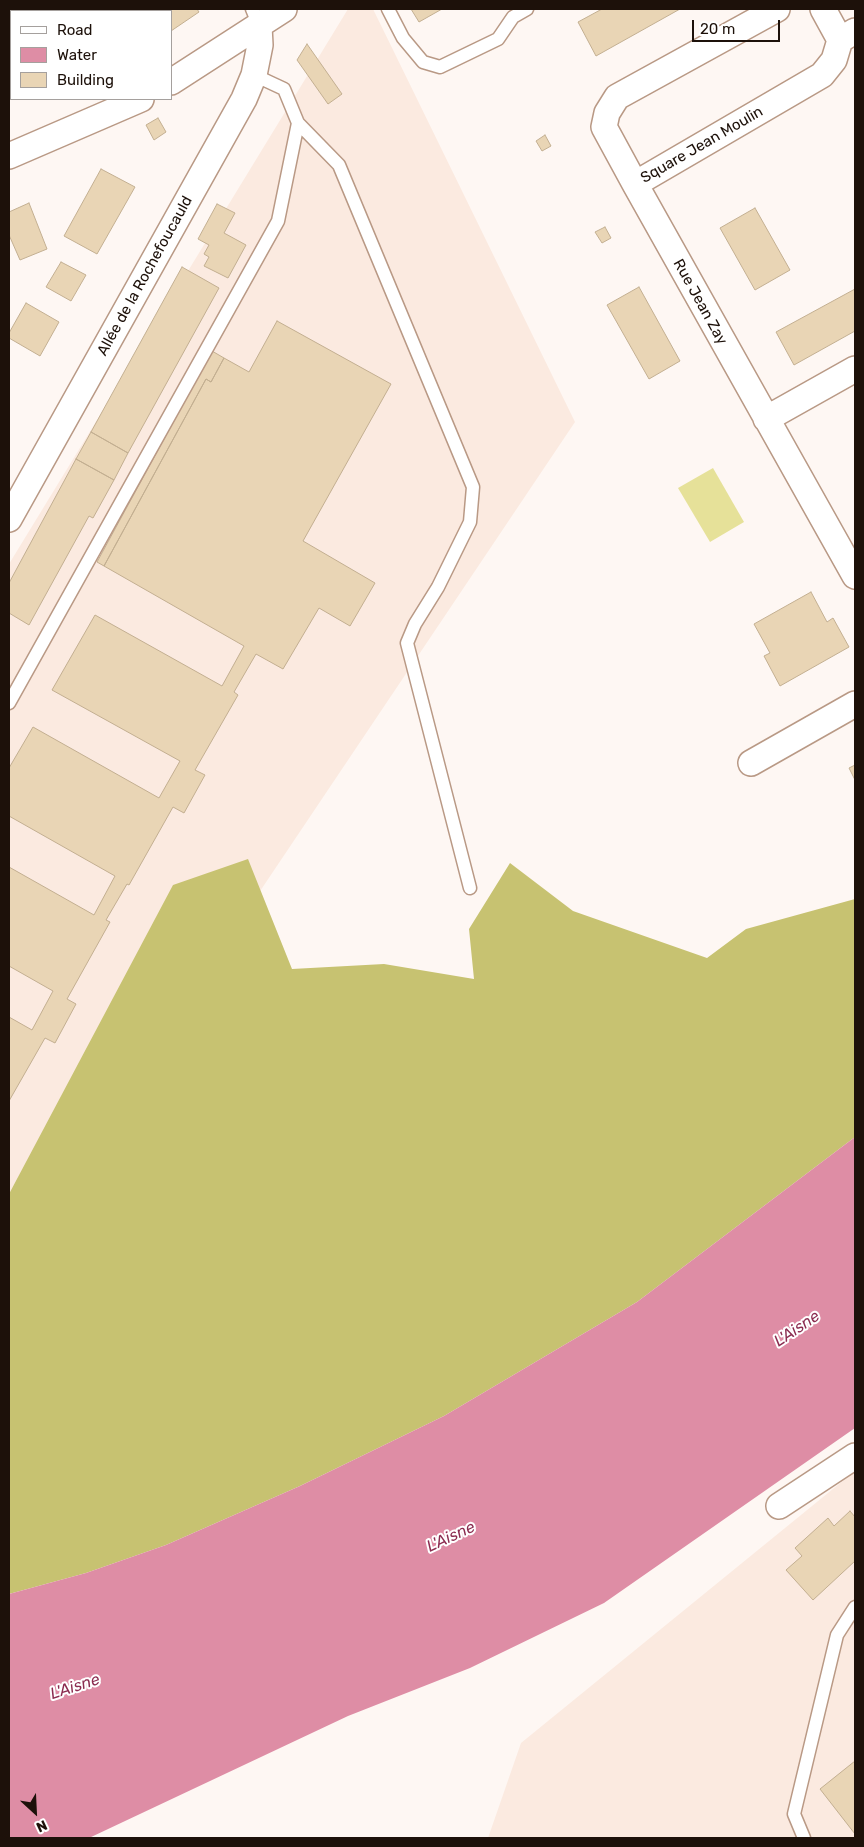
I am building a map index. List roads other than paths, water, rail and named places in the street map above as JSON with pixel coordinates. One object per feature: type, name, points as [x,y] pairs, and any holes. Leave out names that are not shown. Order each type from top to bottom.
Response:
[{"type":"street","points":[[172,81],[255,18],[284,9]]},
{"type":"street","name":"Square Jean Moulin","points":[[777,9],[617,98],[607,113],[604,126],[635,184],[822,75],[834,60],[848,35],[823,9]]},
{"type":"street","name":"Allée de la Rochefoucauld","points":[[9,519],[240,107],[254,75],[260,45],[255,18]]},
{"type":"street","points":[[9,156],[139,100]]},
{"type":"street","name":"Rue Jean Zay","points":[[635,184],[855,576]]},
{"type":"street","points":[[766,419],[855,369]]},
{"type":"street","points":[[751,763],[855,704]]},
{"type":"street","points":[[779,1506],[855,1456]]},
{"type":"lane","points":[[388,9],[403,38],[422,62],[440,67],[498,39],[513,17],[527,9]]},
{"type":"lane","points":[[254,75],[284,89],[298,123],[339,165],[473,487],[470,522],[438,587],[415,624],[408,643],[470,888]]},
{"type":"lane","points":[[9,703],[278,221],[298,123]]},
{"type":"lane","points":[[804,1838],[794,1814],[837,1635],[855,1606]]},
{"type":"water","name":"L'Aisne","points":[[855,1137],[855,1428],[604,1603],[470,1668],[348,1716],[89,1838],[9,1838],[9,1594],[86,1573],[166,1545],[300,1486],[444,1416],[637,1302]]}]
